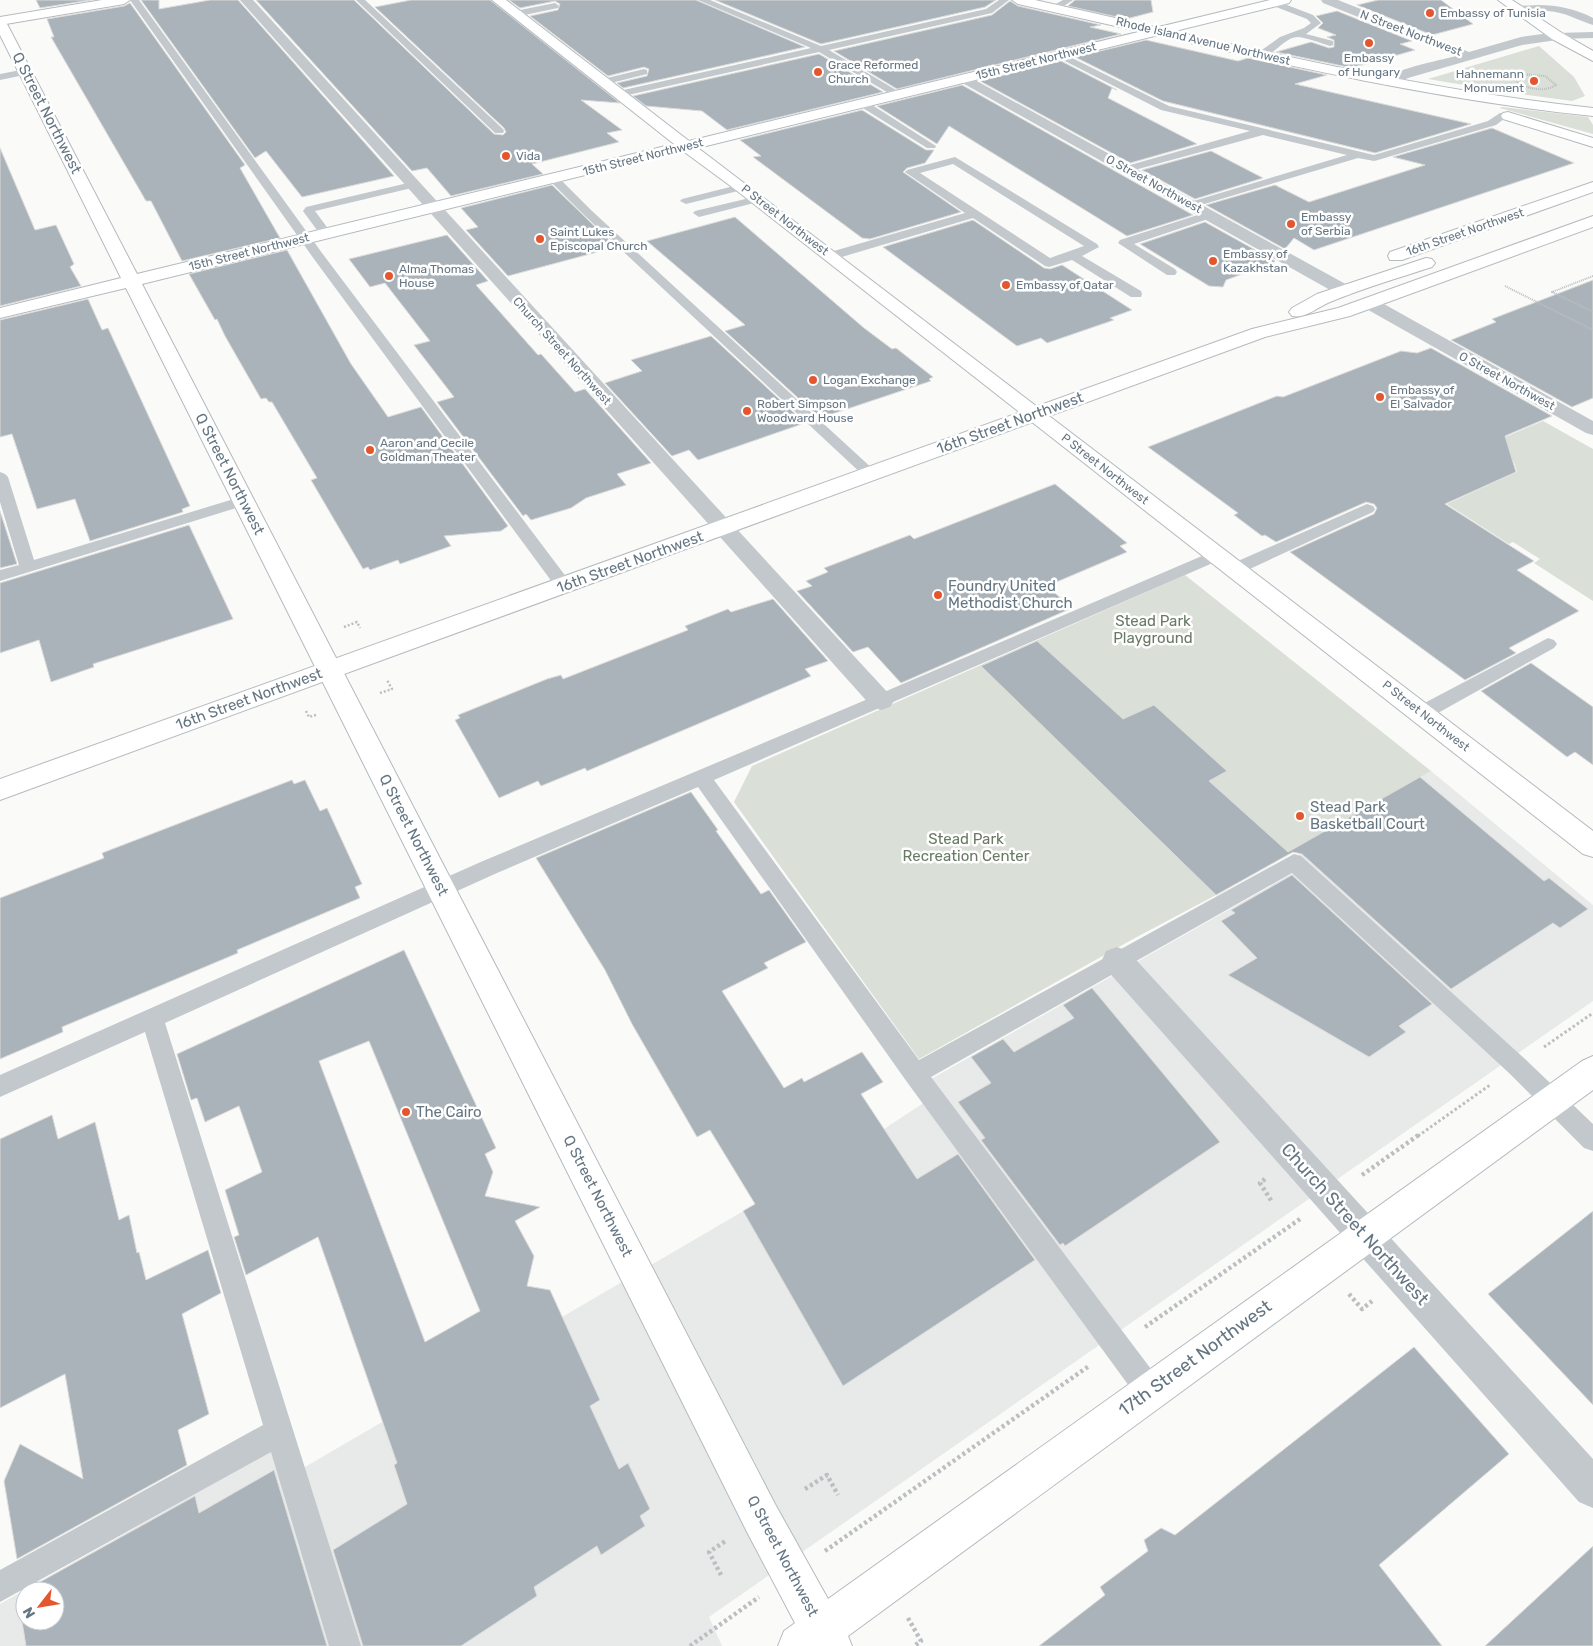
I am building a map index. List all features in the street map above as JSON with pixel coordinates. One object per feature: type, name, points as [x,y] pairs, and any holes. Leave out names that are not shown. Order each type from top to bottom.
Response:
[{"type":"main road","points":[[0,22],[124,0]]},
{"type":"main road","name":"P Street Northwest","points":[[498,0],[1593,846]]},
{"type":"main road","name":"Rhode Island Avenue Northwest","points":[[1018,0],[1388,82],[1535,106],[1593,112]]},
{"type":"main road","points":[[1504,0],[1556,36],[1593,57]]},
{"type":"main road","name":"15th Street Northwest","points":[[0,313],[1280,1]]},
{"type":"main road","name":"Q Street Northwest","points":[[0,22],[13,75],[132,281],[792,1574],[818,1640]]},
{"type":"main road","points":[[1556,36],[1591,72]]},
{"type":"main road","name":"Rhode Island Avenue Northwest","points":[[1388,82],[1593,143]]},
{"type":"main road","name":"16th Street Northwest","points":[[1345,290],[1396,256],[1593,187]]},
{"type":"main road","name":"16th Street Northwest","points":[[1259,333],[1323,298],[1593,202]]},
{"type":"main road","name":"16th Street Northwest","points":[[0,790],[1259,333],[1344,312],[1593,221]]},
{"type":"main road","name":"16th Street Northwest","points":[[1369,303],[1459,288]]},
{"type":"main road","name":"17th Street Northwest","points":[[818,1640],[1150,1391],[1593,1071]]},
{"type":"street","name":"Church Street Northwest","points":[[246,0],[722,528],[881,701]]},
{"type":"street","name":"N Street Northwest","points":[[1327,0],[1468,56]]},
{"type":"street","points":[[1388,82],[1403,75],[1468,56],[1531,39],[1556,36]]},
{"type":"street","name":"O Street Northwest","points":[[964,78],[1345,290]]},
{"type":"street","name":"O Street Northwest","points":[[1369,303],[1593,429]]},
{"type":"street","name":"Church Street Northwest","points":[[1117,960],[1593,1488]]},
{"type":"lane","points":[[134,0],[306,238],[564,586]]},
{"type":"lane","points":[[360,0],[499,131]]},
{"type":"lane","points":[[702,0],[821,49],[897,95]]},
{"type":"lane","points":[[619,94],[989,11],[1005,0]]},
{"type":"lane","points":[[1055,8],[1069,0]]},
{"type":"lane","points":[[1262,54],[1283,39],[1307,30],[1316,23],[1310,17],[1280,1]]},
{"type":"lane","points":[[516,14],[555,6]]},
{"type":"lane","points":[[1517,9],[1566,9],[1578,13],[1593,22]]},
{"type":"lane","points":[[1297,34],[1330,43]]},
{"type":"lane","points":[[1556,36],[1593,35]]},
{"type":"lane","points":[[746,60],[806,43]]},
{"type":"lane","points":[[1060,55],[1165,108],[1374,158],[1492,123],[1504,115]]},
{"type":"lane","points":[[603,82],[644,72]]},
{"type":"lane","points":[[862,103],[931,146]]},
{"type":"lane","points":[[1127,169],[1262,131]]},
{"type":"lane","points":[[1191,205],[1356,155]]},
{"type":"lane","points":[[955,160],[1093,247],[1073,255],[1048,263],[911,172],[955,160]]},
{"type":"lane","points":[[554,179],[588,213],[870,474]]},
{"type":"lane","points":[[326,234],[309,211],[310,209],[412,185]]},
{"type":"lane","points":[[686,201],[742,187]]},
{"type":"lane","points":[[699,213],[758,199]]},
{"type":"lane","points":[[831,256],[975,214]]},
{"type":"lane","points":[[1171,272],[1124,243],[1210,215]]},
{"type":"lane","points":[[1073,255],[1136,294]]},
{"type":"lane","points":[[0,477],[28,568]]},
{"type":"lane","points":[[0,576],[243,500]]},
{"type":"lane","points":[[1235,569],[1367,509]]},
{"type":"lane","points":[[0,1086],[442,889],[1216,555]]},
{"type":"lane","points":[[1422,713],[1548,644]]},
{"type":"lane","points":[[702,778],[915,1074],[1116,1348],[1150,1391]]},
{"type":"lane","points":[[915,1074],[1294,862],[1517,1066],[1593,1140]]},
{"type":"lane","points":[[153,1019],[344,1646]]},
{"type":"lane","points":[[0,1587],[280,1431]]},
{"type":"path","points":[[1593,276],[1552,292],[1593,312]]},
{"type":"path","points":[[1505,286],[1593,330]]},
{"type":"path","points":[[343,627],[357,622]]},
{"type":"path","points":[[380,693],[392,689],[387,679]]},
{"type":"path","points":[[1375,1166],[1593,1013]]},
{"type":"path","points":[[1260,1183],[1272,1202]]},
{"type":"path","points":[[690,1646],[1278,1234]]},
{"type":"path","points":[[1348,1293],[1362,1309],[1378,1297]]},
{"type":"path","points":[[805,1489],[827,1475],[838,1495]]},
{"type":"path","points":[[721,1575],[709,1552],[730,1538]]},
{"type":"path","points":[[908,1617],[921,1641],[914,1646]]},
{"type":"shaded area","points":[[1431,771],[1593,905],[1593,1001],[709,1617],[722,1646],[0,1646],[0,1604],[15,1596],[15,1631],[65,1631],[65,1581],[41,1581],[284,1444],[293,1474],[884,1129],[922,1104],[931,1079],[1293,873],[1303,844]]},
{"type":"green space","points":[[1539,46],[1574,77],[1585,96],[1572,101],[1428,79]]},
{"type":"green space","points":[[1500,108],[1588,117],[1593,125],[1593,134]]},
{"type":"green space","points":[[1543,421],[1593,449],[1593,601],[1534,563],[1540,559],[1513,542],[1509,544],[1447,504],[1517,472],[1514,462],[1486,445]]},
{"type":"green space","name":"Stead Park Recreation Center","points":[[1185,575],[1431,771],[1216,895],[1133,939],[919,1059],[734,802],[752,766]]},
{"type":"building","points":[[36,0],[91,0],[40,8]]},
{"type":"building","points":[[141,0],[159,0],[159,9],[210,0],[238,0],[394,176],[302,197],[266,151],[255,158]]},
{"type":"building","points":[[256,0],[354,0],[494,134],[503,135],[506,132],[504,128],[375,7],[411,0],[490,0],[620,103],[581,100],[622,130],[607,133],[619,142],[532,164],[543,174],[451,196],[427,168],[412,171]]},
{"type":"building","points":[[509,0],[696,0],[805,47],[623,88],[617,83],[647,76],[649,69],[644,67],[608,76],[530,16],[558,10],[560,4],[555,1],[520,8]]},
{"type":"building","points":[[715,0],[996,0],[985,7],[821,44]]},
{"type":"building","points":[[1075,0],[1151,0],[1153,12],[1126,19],[1068,6]]},
{"type":"building","name":"Embassy of Tunisia","points":[[1378,0],[1441,0],[1473,24],[1432,35],[1357,5]]},
{"type":"building","points":[[1010,1],[1018,6],[1101,25],[1090,27],[1121,34],[897,89],[834,51],[992,15]]},
{"type":"building","points":[[130,3],[245,165],[240,168],[280,238],[182,261],[151,201],[146,201],[51,37],[54,37],[47,19],[124,6]]},
{"type":"building","points":[[1337,11],[1412,41],[1400,44],[1415,50],[1352,68],[1276,52],[1311,42],[1329,48],[1334,47],[1334,40],[1327,37],[1336,35],[1318,28],[1323,23],[1316,16]]},
{"type":"building","points":[[1146,40],[1238,61],[1248,58],[1327,75],[1295,84],[1471,124],[1375,153],[1163,101],[1075,57]]},
{"type":"building","points":[[819,54],[883,92],[727,130],[702,111],[646,106],[633,96]]},
{"type":"building","points":[[1061,61],[1117,90],[1112,88],[1108,98],[1197,144],[1130,163],[980,81]]},
{"type":"building","points":[[962,85],[1193,215],[1127,236],[949,126],[937,144],[877,106]]},
{"type":"building","points":[[862,110],[926,150],[934,150],[925,163],[907,168],[903,172],[961,212],[870,239],[862,238],[753,157],[761,156],[740,140]]},
{"type":"building","points":[[1492,128],[1574,163],[1314,250],[1294,238],[1285,249],[1206,205],[1275,185],[1309,202],[1425,165],[1393,157]]},
{"type":"building","points":[[0,148],[35,230],[56,225],[74,264],[70,267],[81,286],[0,306]]},
{"type":"building","points":[[1211,151],[1263,178],[1195,199],[1142,170]]},
{"type":"building","points":[[552,185],[616,247],[508,276],[466,230],[478,227],[461,208]]},
{"type":"building","points":[[735,217],[864,328],[892,349],[896,348],[933,377],[929,379],[931,381],[820,418],[725,331],[745,325],[647,241]]},
{"type":"building","points":[[973,220],[1044,268],[1050,269],[1062,265],[1132,310],[1110,318],[1114,320],[1047,343],[1041,338],[1017,346],[883,247]]},
{"type":"building","name":"Embassy of Kazakhstan","points":[[1205,222],[1275,261],[1266,271],[1256,269],[1226,280],[1223,287],[1209,286],[1140,244]]},
{"type":"building","points":[[447,235],[488,281],[476,285],[538,355],[541,354],[575,392],[585,389],[651,463],[617,474],[626,485],[586,498],[571,508],[531,520],[526,514],[523,516],[437,402],[454,397],[414,345],[430,341],[385,283],[370,287],[349,259]]},
{"type":"building","points":[[287,250],[351,364],[388,417],[421,407],[508,526],[501,531],[444,536],[451,546],[400,564],[398,560],[370,570],[368,567],[363,569],[311,480],[317,478],[272,402],[269,402],[266,398],[261,399],[217,319],[215,320],[189,274]]},
{"type":"building","points":[[1593,280],[1593,398],[1572,407],[1451,340],[1496,322],[1492,319]]},
{"type":"building","points":[[88,299],[102,330],[108,328],[190,506],[182,509],[183,512],[90,541],[75,499],[37,509],[12,434],[0,437],[0,320]]},
{"type":"building","points":[[711,336],[805,423],[698,460],[689,450],[672,456],[605,383],[642,371],[631,360]]},
{"type":"building","points":[[1431,348],[1552,416],[1505,436],[1516,472],[1445,504],[1534,561],[1517,570],[1579,611],[1509,648],[1516,653],[1465,680],[1290,552],[1374,514],[1377,508],[1374,504],[1366,502],[1276,542],[1265,535],[1262,536],[1234,515],[1238,513],[1148,447],[1277,396],[1283,397],[1401,351],[1417,353]]},
{"type":"building","name":"Foundry United Methodist Church","points":[[1055,484],[1127,543],[1120,546],[1127,552],[1047,586],[1072,608],[901,683],[868,647],[853,652],[797,591],[812,586],[806,581],[828,572],[824,568],[910,535],[914,539]]},
{"type":"building","points":[[0,511],[17,564],[0,568]]},
{"type":"building","points":[[189,525],[233,619],[93,664],[94,667],[51,682],[39,640],[0,653],[0,583]]},
{"type":"building","points":[[773,599],[828,661],[805,669],[811,676],[587,771],[585,768],[541,786],[538,781],[499,798],[455,720],[460,718],[458,715],[547,679],[561,675],[563,679],[688,630],[685,626],[728,609],[731,612]]},
{"type":"building","points":[[1037,641],[1123,719],[1154,705],[1227,771],[1209,781],[1288,852],[1420,777],[1544,881],[1549,878],[1588,909],[1560,928],[1553,923],[1451,989],[1302,854],[1293,852],[1216,895],[981,666]]},
{"type":"building","points":[[1531,663],[1593,707],[1593,765],[1575,752],[1567,757],[1481,691]]},
{"type":"building","points":[[292,780],[294,784],[305,780],[320,811],[327,808],[362,884],[355,887],[360,898],[237,950],[238,953],[62,1027],[63,1032],[0,1059],[0,898],[104,858],[102,853]]},
{"type":"building","points":[[691,792],[761,894],[769,890],[806,942],[764,963],[768,968],[722,991],[784,1088],[802,1078],[804,1082],[862,1052],[883,1082],[861,1094],[917,1179],[958,1154],[1035,1260],[843,1386],[743,1211],[755,1204],[710,1130],[697,1137],[632,1024],[605,970],[536,858]]},
{"type":"building","points":[[1292,875],[1432,1004],[1399,1026],[1406,1032],[1369,1057],[1228,975],[1257,958],[1221,921],[1235,913],[1231,910]]},
{"type":"building","points":[[404,950],[496,1148],[485,1154],[493,1172],[485,1196],[540,1207],[515,1221],[534,1256],[527,1286],[550,1290],[600,1400],[590,1406],[619,1469],[628,1463],[650,1509],[640,1516],[645,1526],[601,1555],[597,1546],[534,1587],[537,1596],[461,1646],[363,1646],[333,1550],[407,1504],[394,1465],[397,1463],[318,1237],[246,1275],[234,1237],[239,1235],[225,1190],[262,1172],[239,1106],[205,1122],[197,1098],[191,1100],[177,1054]],"holes":[[[369,1041],[480,1311],[425,1342],[319,1061]]]},
{"type":"building","points":[[1092,988],[1220,1142],[1065,1246],[1063,1243],[1060,1245],[981,1140],[985,1138],[958,1102],[991,1083],[971,1057],[1003,1039],[1014,1052],[1074,1018],[1063,1005]]},
{"type":"building","points":[[52,1115],[58,1139],[95,1122],[119,1220],[129,1215],[137,1253],[139,1252],[146,1280],[208,1250],[221,1293],[182,1314],[209,1414],[178,1430],[187,1465],[17,1559],[4,1481],[20,1444],[83,1479],[65,1374],[0,1408],[0,1139]]},
{"type":"building","points":[[1593,1211],[1593,1405],[1488,1294]]},
{"type":"building","points":[[1414,1347],[1509,1454],[1379,1565],[1442,1646],[1039,1646],[1105,1595],[1100,1587],[1148,1551],[1144,1540],[1161,1528],[1175,1535]]},
{"type":"building","points":[[274,1470],[327,1646],[26,1646],[24,1631],[65,1631],[65,1581],[42,1581],[195,1496],[199,1513]]},
{"type":"building","points":[[1593,1546],[1593,1646],[1485,1646]]},
{"type":"place","name":"Embassy of Tunisia","points":[[1430,13]]},
{"type":"place","name":"Embassy of Hungary","points":[[1369,43]]},
{"type":"place","name":"Grace Reformed Church","points":[[818,72]]},
{"type":"place","name":"Hahnemann Monument","points":[[1534,81]]},
{"type":"place","name":"Vida","points":[[506,156]]},
{"type":"place","name":"Embassy of Serbia","points":[[1291,224]]},
{"type":"place","name":"Saint Lukes Episcopal Church","points":[[540,239]]},
{"type":"place","name":"Embassy of Kazakhstan","points":[[1213,261]]},
{"type":"place","name":"Alma Thomas House","points":[[389,276]]},
{"type":"place","name":"Embassy of Qatar","points":[[1006,285]]},
{"type":"place","name":"Logan Exchange","points":[[813,380]]},
{"type":"place","name":"Embassy of El Salvador","points":[[1380,397]]},
{"type":"place","name":"Robert Simpson Woodward House","points":[[747,411]]},
{"type":"place","name":"Aaron and Cecile Goldman Theater","points":[[370,450]]},
{"type":"place","name":"Foundry United Methodist Church","points":[[938,595]]},
{"type":"place","name":"Stead Park Basketball Court","points":[[1300,816]]},
{"type":"place","name":"The Cairo","points":[[406,1112]]},
{"type":"park label","name":"Stead Park Playground","points":[[1153,630]]}]
